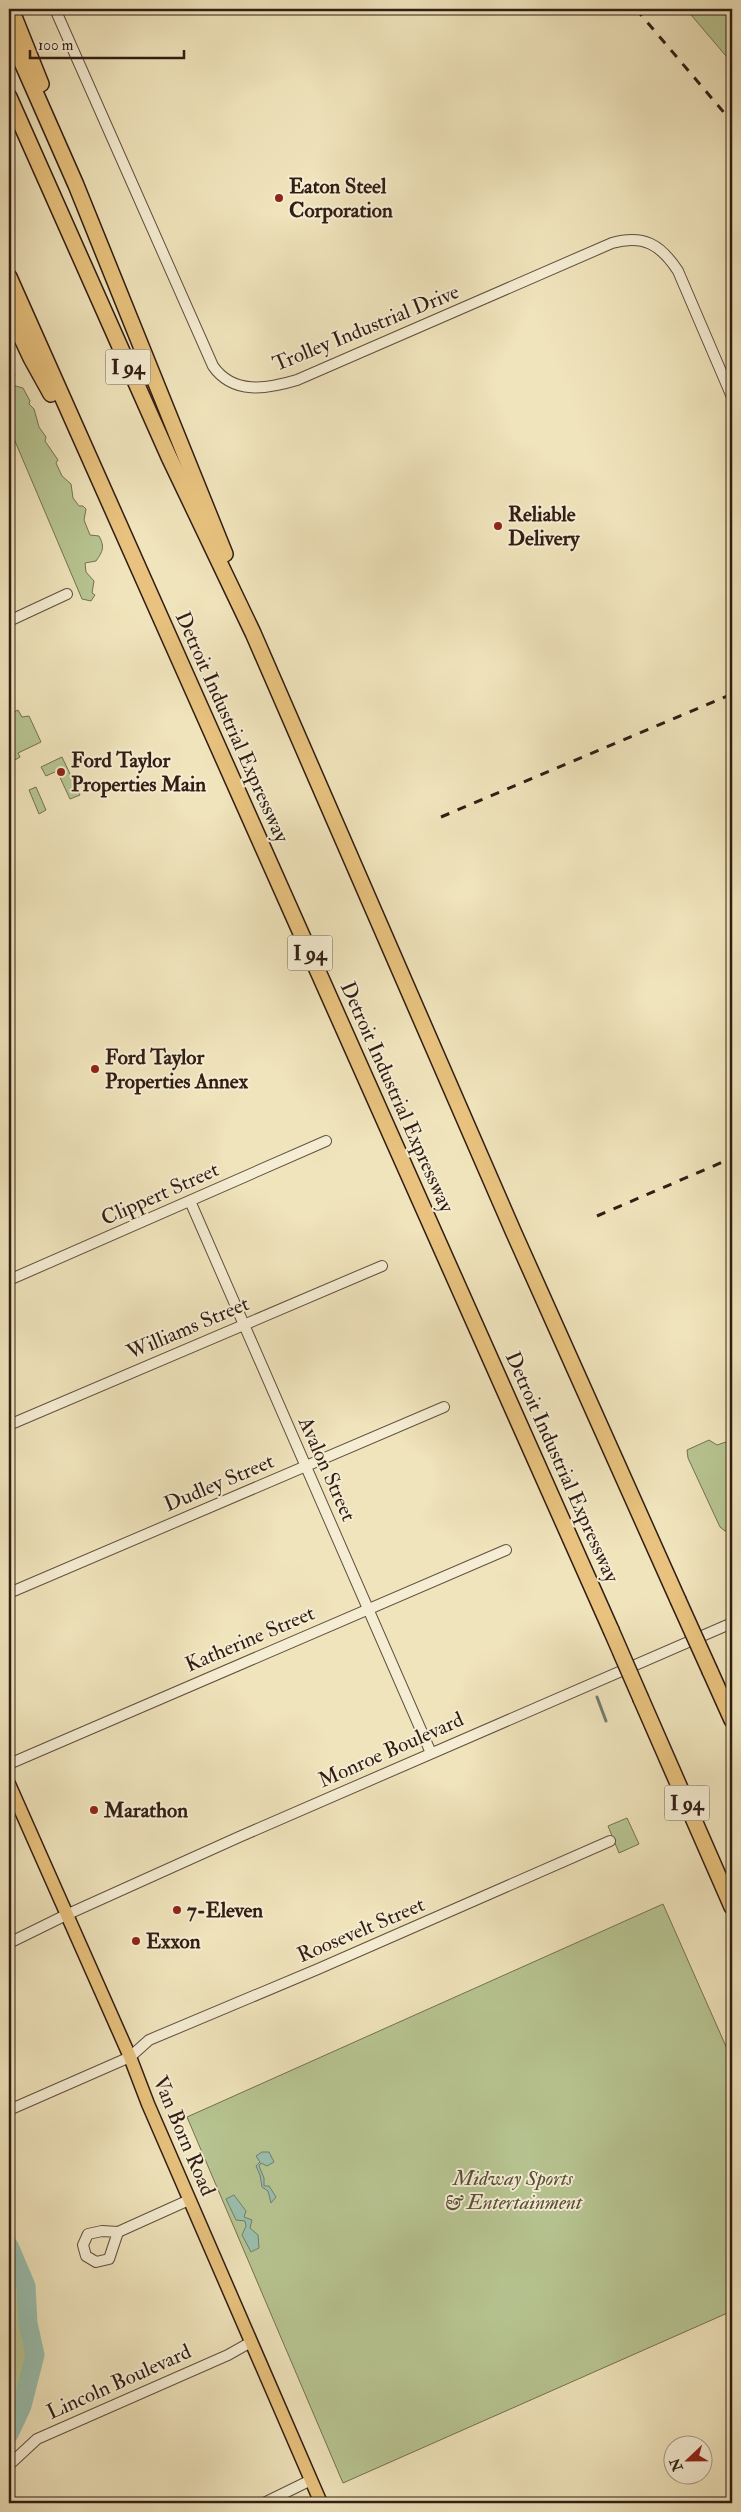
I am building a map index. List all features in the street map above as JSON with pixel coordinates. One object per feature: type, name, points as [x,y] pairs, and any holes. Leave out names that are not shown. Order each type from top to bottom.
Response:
[{"type":"highway","points":[[11,9],[34,64],[76,185]]},
{"type":"highway","points":[[9,33],[76,185],[208,509],[253,633]]},
{"type":"highway","name":"I 94","points":[[9,97],[168,457],[253,633],[513,1231],[732,1720]]},
{"type":"highway","name":"Detroit Industrial Expressway","points":[[9,277],[611,1630],[732,1907]]},
{"type":"highway","points":[[9,311],[31,358],[93,467]]},
{"type":"main road","name":"Van Born Road","points":[[9,1784],[130,2057],[189,2200],[322,2503]]},
{"type":"street","name":"Trolley Industrial Drive","points":[[55,9],[213,366],[227,381],[241,387],[253,388],[269,387],[297,380],[612,243],[634,241],[652,243],[669,257],[678,271],[732,397]]},
{"type":"street","points":[[9,621],[67,594]]},
{"type":"street","name":"Clippert Street","points":[[9,1280],[326,1141]]},
{"type":"street","name":"Avalon Street","points":[[190,1201],[430,1753]]},
{"type":"street","name":"Williams Street","points":[[9,1425],[382,1266]]},
{"type":"street","name":"Dudley Street","points":[[9,1593],[444,1407]]},
{"type":"street","name":"Katherine Street","points":[[9,1764],[506,1550]]},
{"type":"street","name":"Monroe Boulevard","points":[[9,1943],[66,1915],[430,1753],[732,1623]]},
{"type":"street","name":"Roosevelt Street","points":[[9,2110],[130,2057],[149,2040],[335,1962],[610,1841]]},
{"type":"street","points":[[118,2232],[189,2200]]},
{"type":"street","name":"Lincoln Boulevard","points":[[9,2465],[37,2439],[228,2355],[251,2342]]},
{"type":"street","points":[[264,2503],[311,2480]]},
{"type":"green space","points":[[686,9],[732,9],[732,63]]},
{"type":"green space","points":[[9,360],[15,375],[11,381],[12,385],[23,388],[30,401],[29,404],[34,409],[39,427],[46,437],[45,441],[58,460],[56,463],[62,476],[71,484],[73,498],[79,506],[83,506],[86,509],[84,520],[90,535],[99,536],[102,543],[102,552],[96,561],[85,563],[86,572],[94,581],[92,593],[95,595],[91,601],[82,599],[9,427]]},
{"type":"green space","points":[[18,710],[22,717],[29,716],[41,742],[18,753],[20,757],[15,760],[9,749],[9,715]]},
{"type":"green space","points":[[62,757],[80,795],[70,799],[57,771],[46,776],[41,767]]},
{"type":"green space","points":[[36,787],[46,810],[39,814],[29,790]]},
{"type":"green space","points":[[709,1440],[717,1445],[732,1440],[732,1530],[725,1531],[720,1527],[688,1458],[687,1450]]},
{"type":"green space","points":[[627,1818],[639,1844],[619,1853],[608,1826]]},
{"type":"green space","name":"Midway Sports & Entertainment","points":[[663,1904],[732,2060],[732,2311],[343,2483],[187,2117]]},
{"type":"green space","points":[[9,2246],[26,2286],[28,2323],[35,2355],[22,2406],[9,2434]]},
{"type":"shaded area","points":[[262,2152],[269,2152],[274,2162],[267,2166],[261,2163],[259,2166],[264,2178],[264,2186],[269,2186],[276,2197],[271,2203],[268,2191],[262,2187],[256,2166],[260,2162],[256,2156]]},
{"type":"shaded area","points":[[234,2195],[246,2211],[244,2217],[252,2220],[250,2228],[258,2235],[259,2248],[251,2252],[242,2235],[246,2226],[245,2221],[236,2220],[226,2199]]},
{"type":"waterway","points":[[597,1697],[606,1721]]},
{"type":"waterway","points":[[9,2246],[26,2286],[28,2323],[35,2355],[22,2406],[9,2434]]},
{"type":"railway","points":[[636,9],[732,122]]},
{"type":"railway","points":[[441,817],[732,694]]},
{"type":"railway","points":[[597,1216],[732,1158]]},
{"type":"place","name":"Eaton Steel Corporation","points":[[279,198]]},
{"type":"place","name":"Reliable Delivery","points":[[498,526]]},
{"type":"place","name":"Ford Taylor Properties Main","points":[[61,772]]},
{"type":"place","name":"Ford Taylor Properties Annex","points":[[95,1069]]},
{"type":"place","name":"Marathon","points":[[94,1810]]},
{"type":"place","name":"7-Eleven","points":[[177,1910]]},
{"type":"place","name":"Exxon","points":[[136,1941]]}]
